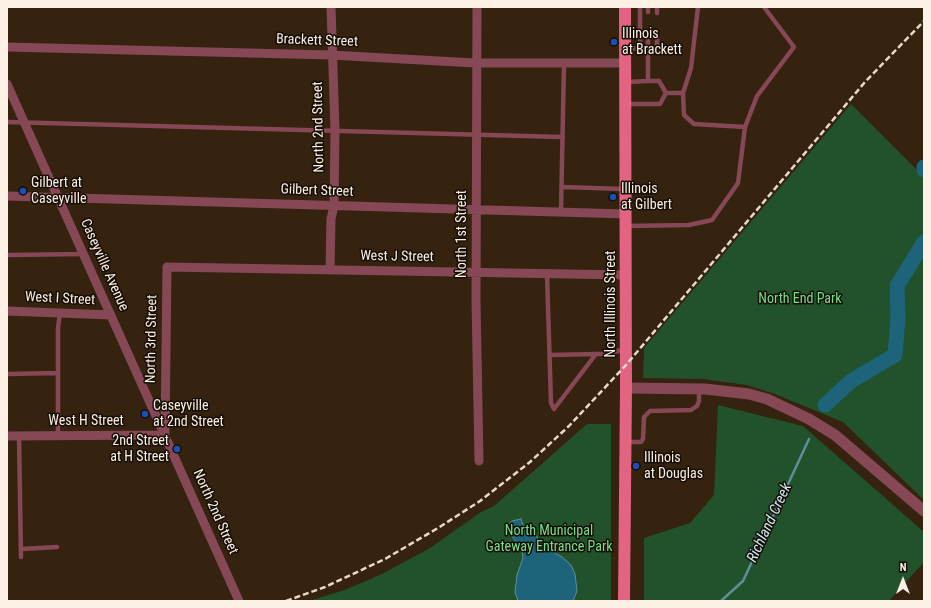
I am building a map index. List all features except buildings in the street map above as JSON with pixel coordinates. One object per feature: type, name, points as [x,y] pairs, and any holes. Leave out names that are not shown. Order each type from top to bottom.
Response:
[{"type":"main road","name":"North Illinois Street","points":[[624,601],[626,442],[625,7]]},
{"type":"street","name":"North 2nd Street","points":[[330,270],[331,219],[334,206],[335,130],[331,55],[331,7]]},
{"type":"street","name":"North 1st Street","points":[[476,7],[476,272],[479,461]]},
{"type":"street","name":"Brackett Street","points":[[7,47],[331,55],[476,63],[625,63]]},
{"type":"street","name":"Caseyville Avenue","points":[[7,84],[60,198],[165,435]]},
{"type":"street","name":"Gilbert Street","points":[[7,196],[561,212],[626,220]]},
{"type":"street","name":"West J Street","points":[[167,267],[626,275]]},
{"type":"street","name":"North 3rd Street","points":[[165,435],[167,267]]},
{"type":"street","name":"West I Street","points":[[7,310],[111,315]]},
{"type":"street","points":[[626,388],[699,389],[750,394],[782,405],[810,419],[835,435],[924,511]]},
{"type":"street","name":"North 2nd Street","points":[[165,435],[239,601]]},
{"type":"street","name":"West H Street","points":[[7,436],[165,435]]},
{"type":"lane","points":[[640,7],[640,49]]},
{"type":"lane","points":[[657,7],[657,13]]},
{"type":"lane","points":[[698,7],[691,68],[683,93],[684,115],[694,124],[745,127]]},
{"type":"lane","points":[[626,220],[689,225],[712,220],[738,183],[745,127],[757,96],[794,47],[764,7]]},
{"type":"lane","points":[[648,38],[648,81]]},
{"type":"lane","points":[[625,48],[657,48],[657,38]]},
{"type":"lane","points":[[561,212],[564,63]]},
{"type":"lane","points":[[625,82],[660,81],[666,93]]},
{"type":"lane","points":[[666,93],[683,93]]},
{"type":"lane","points":[[626,104],[660,104],[666,93]]},
{"type":"lane","points":[[7,122],[335,130],[563,138]]},
{"type":"lane","points":[[562,187],[626,188]]},
{"type":"lane","points":[[7,255],[84,254]]},
{"type":"lane","points":[[547,274],[551,355],[551,403],[554,409],[596,354]]},
{"type":"lane","points":[[58,435],[58,328],[60,313]]},
{"type":"lane","points":[[551,355],[607,354],[626,349]]},
{"type":"lane","points":[[7,374],[58,373]]},
{"type":"lane","points":[[626,442],[641,442],[643,439],[644,417],[650,411],[691,410],[697,406],[699,401],[699,389]]},
{"type":"lane","points":[[19,436],[21,557]]},
{"type":"lane","points":[[21,549],[57,547]]},
{"type":"green space","name":"North End Park","points":[[851,104],[924,177],[924,500],[843,422],[775,394],[747,385],[703,379],[643,378],[644,348]]},
{"type":"green space","points":[[718,405],[803,426],[924,532],[924,562],[889,601],[644,601],[644,538],[690,523],[714,495]]},
{"type":"green space","name":"North Municipal Gateway Entrance Park","points":[[587,424],[611,424],[611,601],[309,601],[345,590],[382,574],[430,548],[481,512],[494,506]]},
{"type":"water","points":[[521,519],[523,525],[533,529],[541,545],[562,557],[571,565],[575,574],[577,591],[573,601],[518,601],[515,592],[517,575],[523,558],[522,550],[509,532],[508,525],[512,521]]},
{"type":"waterway","name":"Richland Creek","points":[[825,405],[851,381],[895,355],[898,318],[897,286],[924,242]]},
{"type":"waterway","name":"Richland Creek","points":[[721,601],[743,581],[809,439]]},
{"type":"railway","points":[[286,601],[325,587],[385,559],[480,501],[530,462],[569,426],[626,365],[865,82],[924,21]]},
{"type":"place","name":"Illinois at Brackett","points":[[614,42]]},
{"type":"place","name":"Gilbert at Caseyville","points":[[23,191]]},
{"type":"place","name":"Illinois at Gilbert","points":[[613,197]]},
{"type":"place","name":"Caseyville at 2nd Street","points":[[145,414]]},
{"type":"place","name":"2nd Street at H Street","points":[[177,449]]},
{"type":"place","name":"Illinois at Douglas","points":[[636,466]]}]
